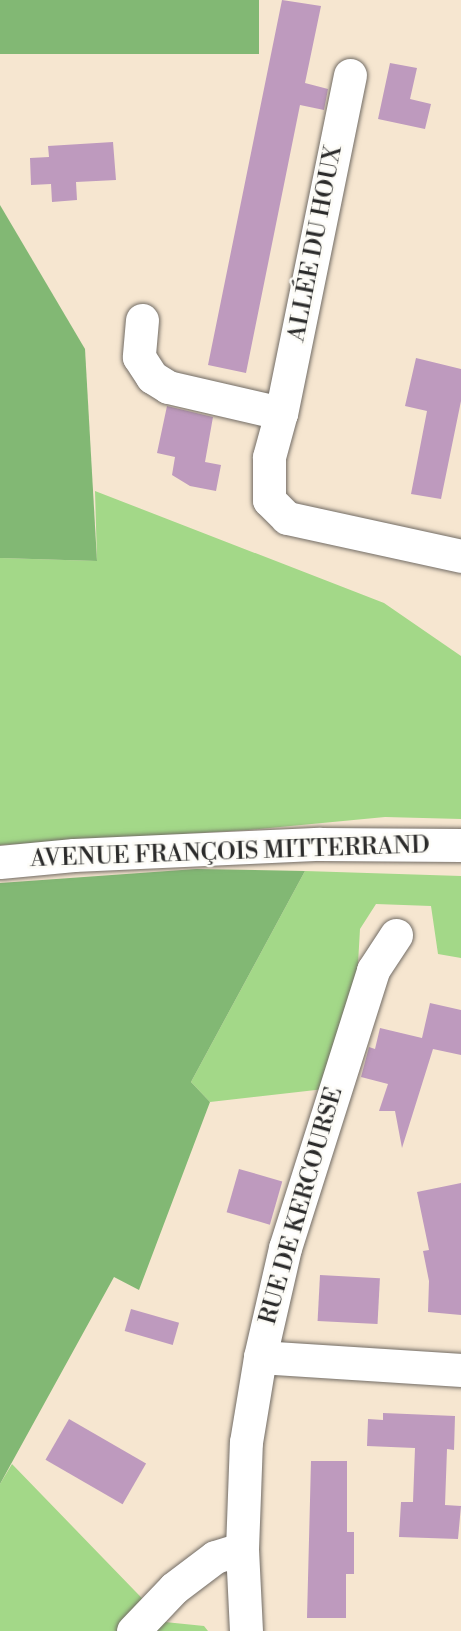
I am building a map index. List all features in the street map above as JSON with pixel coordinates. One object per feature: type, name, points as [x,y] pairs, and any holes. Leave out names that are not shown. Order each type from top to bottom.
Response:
[{"type":"street","name":"ALLÉE DU HOUX","points":[[350,75],[281,413],[269,457],[267,481],[269,500],[287,518],[461,556]]},
{"type":"street","points":[[142,320],[139,357],[152,377],[168,387],[281,413]]},
{"type":"street","name":"AVENUE FRANÇOIS MITTERRAND","points":[[0,862],[74,855],[320,844],[461,845]]},
{"type":"street","name":"RUE DE KERCOURSE","points":[[246,1631],[242,1549],[246,1442],[260,1358],[285,1248],[373,970],[396,935]]},
{"type":"street","points":[[260,1358],[461,1370]]},
{"type":"street","points":[[133,1631],[174,1588],[215,1557],[242,1549]]},
{"type":"green space","points":[[0,0],[259,0],[259,54],[0,54]]},
{"type":"green space","points":[[0,205],[85,349],[97,561],[0,558]]},
{"type":"green space","points":[[95,491],[384,603],[461,656],[461,819],[385,817],[248,830],[0,845],[0,558],[97,561]]},
{"type":"green space","points":[[196,869],[305,871],[191,1082],[210,1102],[139,1290],[114,1277],[0,1484],[0,883]]},
{"type":"green space","points":[[305,871],[461,876],[461,958],[438,954],[431,906],[376,904],[360,929],[351,1086],[210,1102],[191,1082]]},
{"type":"green space","points":[[12,1464],[165,1622],[204,1626],[208,1631],[0,1631],[0,1484]]},
{"type":"building","points":[[282,0],[321,6],[305,83],[328,89],[324,110],[300,105],[246,373],[208,365]]},
{"type":"building","points":[[390,63],[417,68],[410,99],[431,104],[425,129],[378,119]]},
{"type":"building","points":[[113,142],[116,180],[76,182],[77,200],[52,202],[51,184],[31,185],[30,158],[49,157],[48,146]]},
{"type":"building","points":[[416,358],[461,369],[461,401],[441,499],[411,494],[427,411],[405,406]]},
{"type":"building","points":[[167,406],[213,417],[205,462],[221,465],[216,491],[190,486],[172,475],[175,457],[157,453]]},
{"type":"building","points":[[430,1003],[461,1010],[461,1055],[433,1049],[402,1148],[395,1111],[379,1111],[388,1084],[361,1077],[369,1047],[375,1049],[380,1028],[422,1038]]},
{"type":"building","points":[[239,1169],[282,1181],[270,1225],[227,1212]]},
{"type":"building","points":[[461,1183],[461,1315],[428,1312],[429,1281],[423,1251],[429,1250],[417,1192]]},
{"type":"building","points":[[320,1275],[380,1278],[378,1324],[318,1321]]},
{"type":"building","points":[[131,1309],[179,1323],[173,1345],[125,1331]]},
{"type":"building","points":[[383,1413],[455,1416],[454,1450],[447,1449],[445,1505],[461,1506],[458,1539],[399,1537],[401,1502],[413,1502],[415,1448],[367,1446],[368,1419],[383,1420]]},
{"type":"building","points":[[69,1419],[146,1464],[123,1504],[46,1460]]},
{"type":"building","points":[[311,1461],[347,1461],[347,1532],[354,1532],[354,1574],[346,1574],[346,1618],[307,1618]]}]
